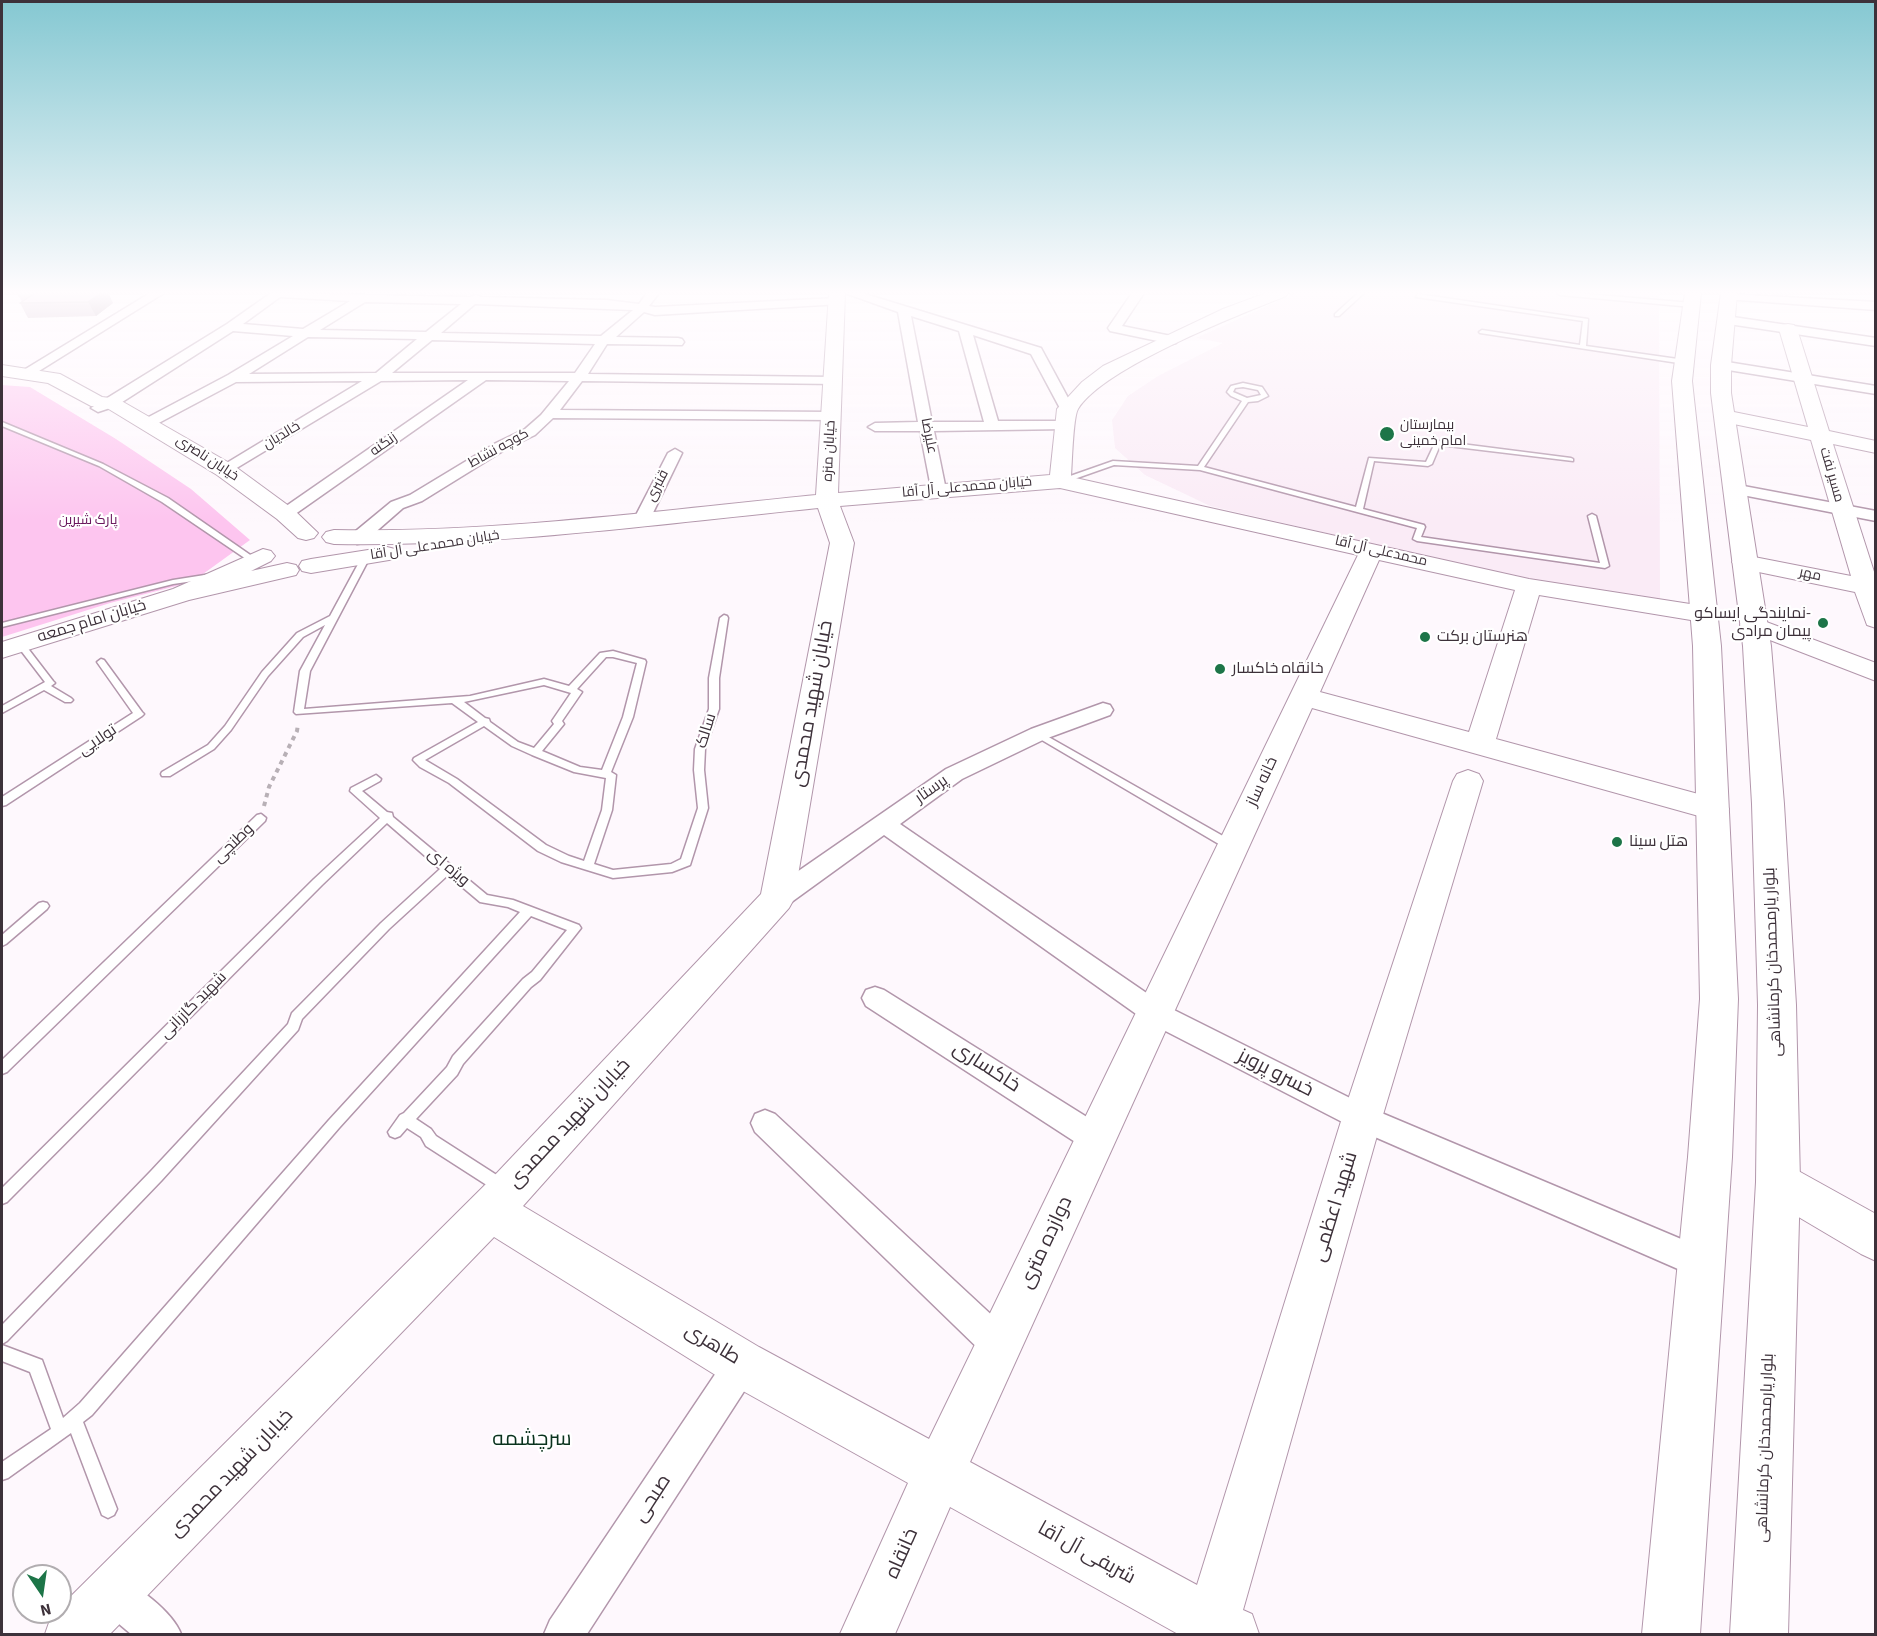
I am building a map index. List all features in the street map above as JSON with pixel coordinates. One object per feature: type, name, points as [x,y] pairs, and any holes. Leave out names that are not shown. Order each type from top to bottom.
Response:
[{"type":"main road","points":[[1671,1635],[1710,1157],[1719,999],[1707,646],[1684,386],[1690,369]]},
{"type":"main road","name":"بلوار یارمحمدخان کرمانشاهی","points":[[1720,369],[1733,489],[1753,625],[1768,804],[1778,1005],[1778,1182],[1759,1635]]},
{"type":"main road","points":[[1684,386],[1701,407],[1722,391]]},
{"type":"street","points":[[26,373],[32,369]]},
{"type":"street","points":[[102,404],[160,369]]},
{"type":"street","points":[[148,423],[247,369]]},
{"type":"street","name":"خالدیان","points":[[225,470],[389,369]]},
{"type":"street","name":"کوچه نشاط","points":[[362,548],[397,505],[416,498],[501,446],[530,432],[549,414],[584,369]]},
{"type":"street","name":"خیابان منزه","points":[[827,501],[834,369]]},
{"type":"street","name":"علیرضا","points":[[915,369],[938,490]]},
{"type":"street","points":[[976,369],[992,426]]},
{"type":"street","points":[[1045,369],[1067,417]]},
{"type":"street","points":[[1060,481],[1067,417],[1089,386],[1111,369]]},
{"type":"street","name":"مسیر نفت","points":[[1801,369],[1841,509],[1871,588],[1875,620]]},
{"type":"street","name":"خیابان ناصری","points":[[2,371],[26,373],[63,382],[102,404],[205,476],[266,525]]},
{"type":"street","points":[[233,378],[483,376],[833,381]]},
{"type":"street","name":"زنگنه","points":[[285,514],[483,376]]},
{"type":"street","points":[[1722,391],[1804,378],[1875,390]]},
{"type":"street","points":[[1722,391],[1820,436],[1875,447]]},
{"type":"street","name":"خیابان ناصری","points":[[102,404],[148,423],[225,470],[285,514],[306,533]]},
{"type":"street","points":[[549,414],[831,416]]},
{"type":"street","points":[[875,427],[992,426],[1067,417]]},
{"type":"street","name":"قنبری","points":[[642,519],[675,453]]},
{"type":"street","name":"محمدعلی آل آقا","points":[[1060,481],[1529,586],[1703,614]]},
{"type":"street","name":"خیابان محمدعلی آل آقا","points":[[299,568],[362,548],[938,490],[1060,481]]},
{"type":"street","points":[[1733,489],[1875,516]]},
{"type":"street","name":"خیابان شهید محمدی","points":[[72,1635],[499,1201],[777,899],[842,543],[827,501]]},
{"type":"street","name":"خیابان محمدعلی آل آقا","points":[[306,533],[327,534],[362,548]]},
{"type":"street","name":"خیابان امام جمعه","points":[[182,594],[259,558],[273,544],[306,533]]},
{"type":"street","points":[[259,558],[268,566],[299,568],[331,555],[336,548],[337,542],[334,537]]},
{"type":"street","name":"خانه ساز","points":[[1155,1013],[1372,550]]},
{"type":"street","name":"مهر","points":[[1744,562],[1871,588]]},
{"type":"street","name":"خیابان امام جمعه","points":[[11,647],[182,594],[299,568]]},
{"type":"street","name":"شهید اعظمی","points":[[1217,1631],[1362,1118],[1529,586]]},
{"type":"street","points":[[1753,625],[1875,673]]},
{"type":"street","points":[[1303,696],[1474,763],[1713,809]]},
{"type":"street","name":"پرستار","points":[[777,899],[954,774],[1038,734],[1102,710]]},
{"type":"street","name":"خسرو پرویز","points":[[884,824],[1155,1013],[1362,1118],[1701,1263]]},
{"type":"street","name":"خاکساری","points":[[875,998],[1096,1139]]},
{"type":"street","name":"دوازده متری","points":[[939,1473],[1155,1013]]},
{"type":"street","points":[[765,1124],[999,1345]]},
{"type":"street","points":[[1778,1182],[1875,1239]]},
{"type":"street","name":"طاهری","points":[[499,1201],[742,1364],[939,1473]]},
{"type":"street","name":"صبحی","points":[[564,1635],[742,1364]]},
{"type":"street","name":"شریفی آل آقا","points":[[939,1473],[1217,1631]]},
{"type":"street","name":"خانقاه","points":[[867,1635],[939,1473]]},
{"type":"street","points":[[114,1594],[161,1635]]},
{"type":"lane","points":[[1642,369],[1684,386]]},
{"type":"lane","points":[[1200,468],[1246,400],[1263,398],[1265,393],[1260,388],[1249,385],[1230,389],[1235,397],[1246,400]]},
{"type":"lane","points":[[2,424],[101,465],[165,500],[259,558]]},
{"type":"lane","points":[[1359,511],[1371,459],[1428,464],[1438,443],[1570,460]]},
{"type":"lane","points":[[1060,481],[1113,463],[1200,468],[1421,527],[1417,538],[1605,566],[1592,516]]},
{"type":"lane","points":[[362,548],[333,618],[305,671],[299,712],[470,699],[544,682],[577,692],[557,721],[559,724],[535,753]]},
{"type":"lane","points":[[2,625],[173,582],[226,573]]},
{"type":"lane","points":[[166,774],[211,747],[228,728],[265,674],[300,635],[333,618]]},
{"type":"lane","name":"سالک","points":[[588,866],[613,874],[672,868],[686,862],[703,808],[699,749],[714,709],[714,678],[724,618]]},
{"type":"lane","points":[[2,710],[50,682],[11,647]]},
{"type":"lane","points":[[571,690],[603,656],[613,654],[642,662],[628,717],[605,774]]},
{"type":"lane","name":"تولایی","points":[[2,802],[139,714],[101,662]]},
{"type":"lane","points":[[44,686],[68,700]]},
{"type":"lane","points":[[454,700],[486,721],[500,735],[535,753],[578,770],[611,775],[607,810],[588,866],[565,859],[542,848],[453,781],[418,760],[486,721]]},
{"type":"lane","points":[[1038,734],[1233,847]]},
{"type":"lane","name":"ویژه ای","points":[[376,780],[355,791],[388,816],[484,899],[509,903],[575,928],[536,976],[527,982],[458,1060],[452,1071],[405,1119]]},
{"type":"lane","name":"شهید گازرانی","points":[[2,1197],[318,882],[388,816]]},
{"type":"lane","name":"وطنچی","points":[[2,1068],[261,818]]},
{"type":"lane","points":[[2,1336],[171,1160],[294,1026],[296,1017],[385,926],[447,868]]},
{"type":"lane","points":[[2,941],[43,906]]},
{"type":"lane","points":[[2,1472],[74,1420],[150,1337],[334,1124],[528,912]]},
{"type":"lane","points":[[395,1132],[405,1119],[426,1133],[430,1141],[499,1201]]},
{"type":"lane","points":[[2,1353],[36,1366],[60,1432]]},
{"type":"lane","points":[[74,1420],[108,1509]]},
{"type":"path","name":"وطنچی","points":[[261,818],[269,787],[297,731],[299,712]]},
{"type":"shaded area","name":"بیمارستان امام خمینی","points":[[1171,369],[1659,369],[1660,599],[1529,580],[1210,506],[1145,475],[1115,448],[1112,420],[1128,396]]},
{"type":"green space","name":"پارک شیرین","points":[[2,385],[30,387],[116,439],[191,489],[250,540],[192,582],[110,603],[2,637]]},
{"type":"place","name":"بیمارستان امام خمینی","points":[[1387,434]]},
{"type":"place","name":"نمایندگی ایساکو- پیمان مرادی","points":[[1823,623]]},
{"type":"place","name":"هنرستان برکت","points":[[1425,637]]},
{"type":"place","name":"خانقاه خاکسار","points":[[1220,669]]},
{"type":"place","name":"هتل سینا","points":[[1617,842]]},
{"type":"district","name":"سرچشمه","points":[[532,1440]]}]
